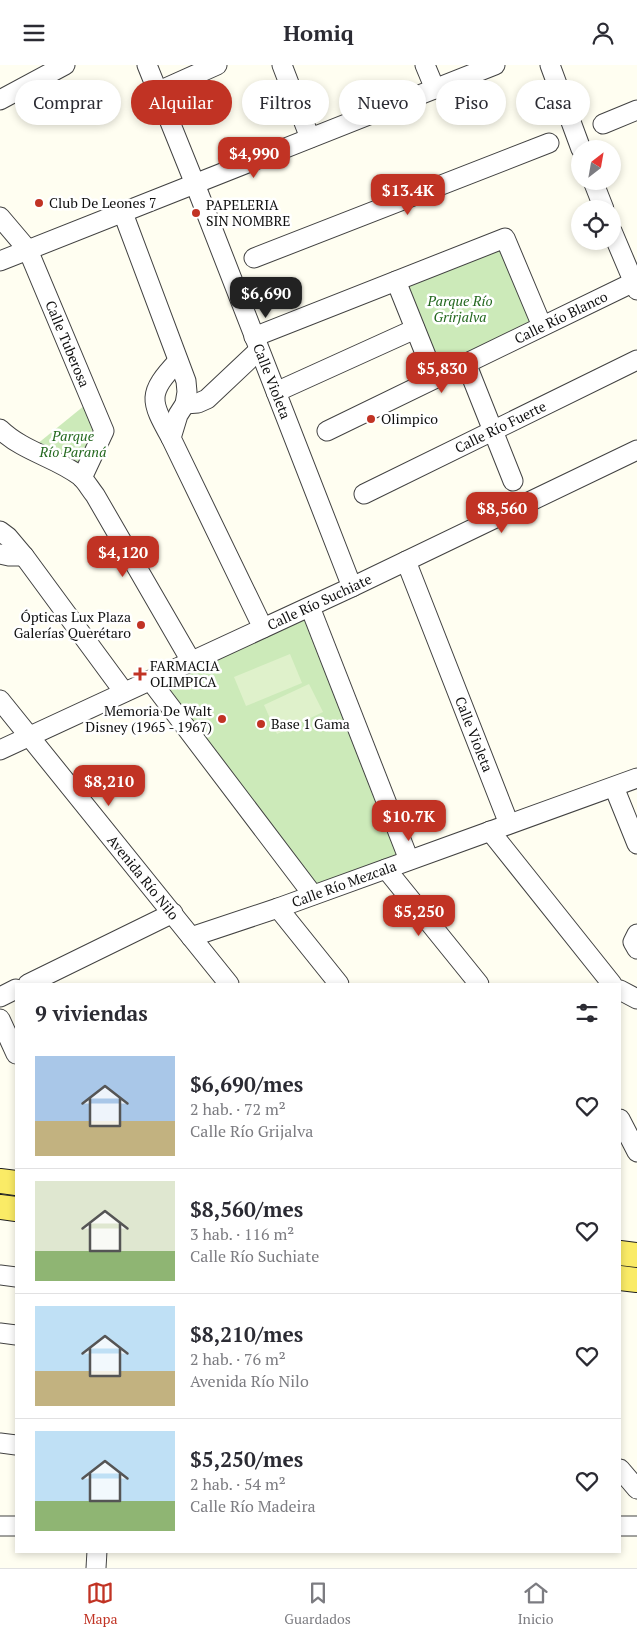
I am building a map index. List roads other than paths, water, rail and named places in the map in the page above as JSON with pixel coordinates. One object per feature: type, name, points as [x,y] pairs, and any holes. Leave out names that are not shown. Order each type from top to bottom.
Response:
[{"type":"main road","points":[[0,1181],[15,1183]]},
{"type":"main road","points":[[0,1207],[15,1209]]},
{"type":"main road","points":[[621,1253],[637,1255]]},
{"type":"main road","points":[[621,1278],[637,1280]]},
{"type":"street","points":[[0,100],[65,65]]},
{"type":"street","name":"Calle Violeta","points":[[147,65],[153,80]]},
{"type":"street","points":[[183,80],[217,65]]},
{"type":"street","points":[[282,65],[310,138]]},
{"type":"street","points":[[425,65],[435,89]]},
{"type":"street","points":[[0,261],[495,65]]},
{"type":"street","points":[[550,65],[578,140]]},
{"type":"street","points":[[603,124],[637,110]]},
{"type":"street","name":"Calle Violeta","points":[[172,125],[352,587]]},
{"type":"street","points":[[254,258],[549,143]]},
{"type":"street","points":[[123,213],[186,381],[185,404],[178,415],[171,438]]},
{"type":"street","name":"Calle Tuberosa","points":[[0,217],[28,250],[104,431],[82,477]]},
{"type":"street","points":[[185,404],[198,403],[207,399],[257,343],[396,281],[505,238],[542,326]]},
{"type":"street","points":[[620,250],[635,286]]},
{"type":"street","points":[[396,281],[435,379]]},
{"type":"street","name":"Calle Río Blanco","points":[[326,431],[542,326],[635,286]]},
{"type":"street","points":[[276,392],[415,329]]},
{"type":"street","name":"Calle Río Fuerte","points":[[364,494],[637,360]]},
{"type":"street","points":[[178,361],[161,380],[155,392],[157,413],[264,628]]},
{"type":"street","points":[[466,363],[513,481]]},
{"type":"street","points":[[0,429],[18,444],[82,477],[95,495],[191,661]]},
{"type":"street","name":"Calle Río Suchiate","points":[[0,750],[310,607],[637,450]]},
{"type":"street","points":[[0,531],[8,537],[24,556],[124,692]]},
{"type":"street","points":[[0,554],[24,556]]},
{"type":"street","name":"Calle Violeta","points":[[406,561],[509,824]]},
{"type":"street","points":[[310,607],[409,861]]},
{"type":"street","points":[[150,680],[313,895]]},
{"type":"street","name":"Avenida Río Nilo","points":[[0,700],[228,983]]},
{"type":"street","name":"Calle Río Mezcala","points":[[192,937],[278,908],[637,778]]},
{"type":"street","points":[[614,787],[637,843]]},
{"type":"street","points":[[490,831],[621,983]]},
{"type":"street","points":[[386,869],[478,983]]},
{"type":"street","points":[[278,908],[337,983]]},
{"type":"street","points":[[30,983],[173,913]]},
{"type":"street","points":[[637,934],[633,942],[637,949]]},
{"type":"street","points":[[0,997],[15,990]]},
{"type":"street","points":[[0,1019],[15,1052]]},
{"type":"street","points":[[621,1121],[637,1152]]},
{"type":"street","points":[[0,1275],[15,1277]]},
{"type":"street","points":[[0,1333],[15,1335]]},
{"type":"street","points":[[0,1443],[15,1445]]},
{"type":"street","points":[[621,1470],[637,1489]]},
{"type":"street","points":[[0,1526],[15,1526]]},
{"type":"street","points":[[621,1527],[637,1527]]},
{"type":"street","points":[[96,1568],[97,1553]]},
{"type":"place","name":"Club De Leones 7","points":[[39,203]]},
{"type":"place","name":"PAPELERIA SIN NOMBRE","points":[[196,213]]},
{"type":"place","name":"Olimpico","points":[[371,419]]},
{"type":"place","name":"Ópticas Lux Plaza Galerías Querétaro","points":[[141,625]]},
{"type":"place","name":"FARMACIA OLIMPICA","points":[[140,674]]},
{"type":"place","name":"Memoria De Walt Disney (1965 - 1967)","points":[[222,719]]},
{"type":"place","name":"Base 1 Gama","points":[[261,724]]},
{"type":"park label","name":"Parque Río Grírjalva","points":[[460,309]]},
{"type":"park label","name":"Parque Río Paraná","points":[[73,444]]}]
